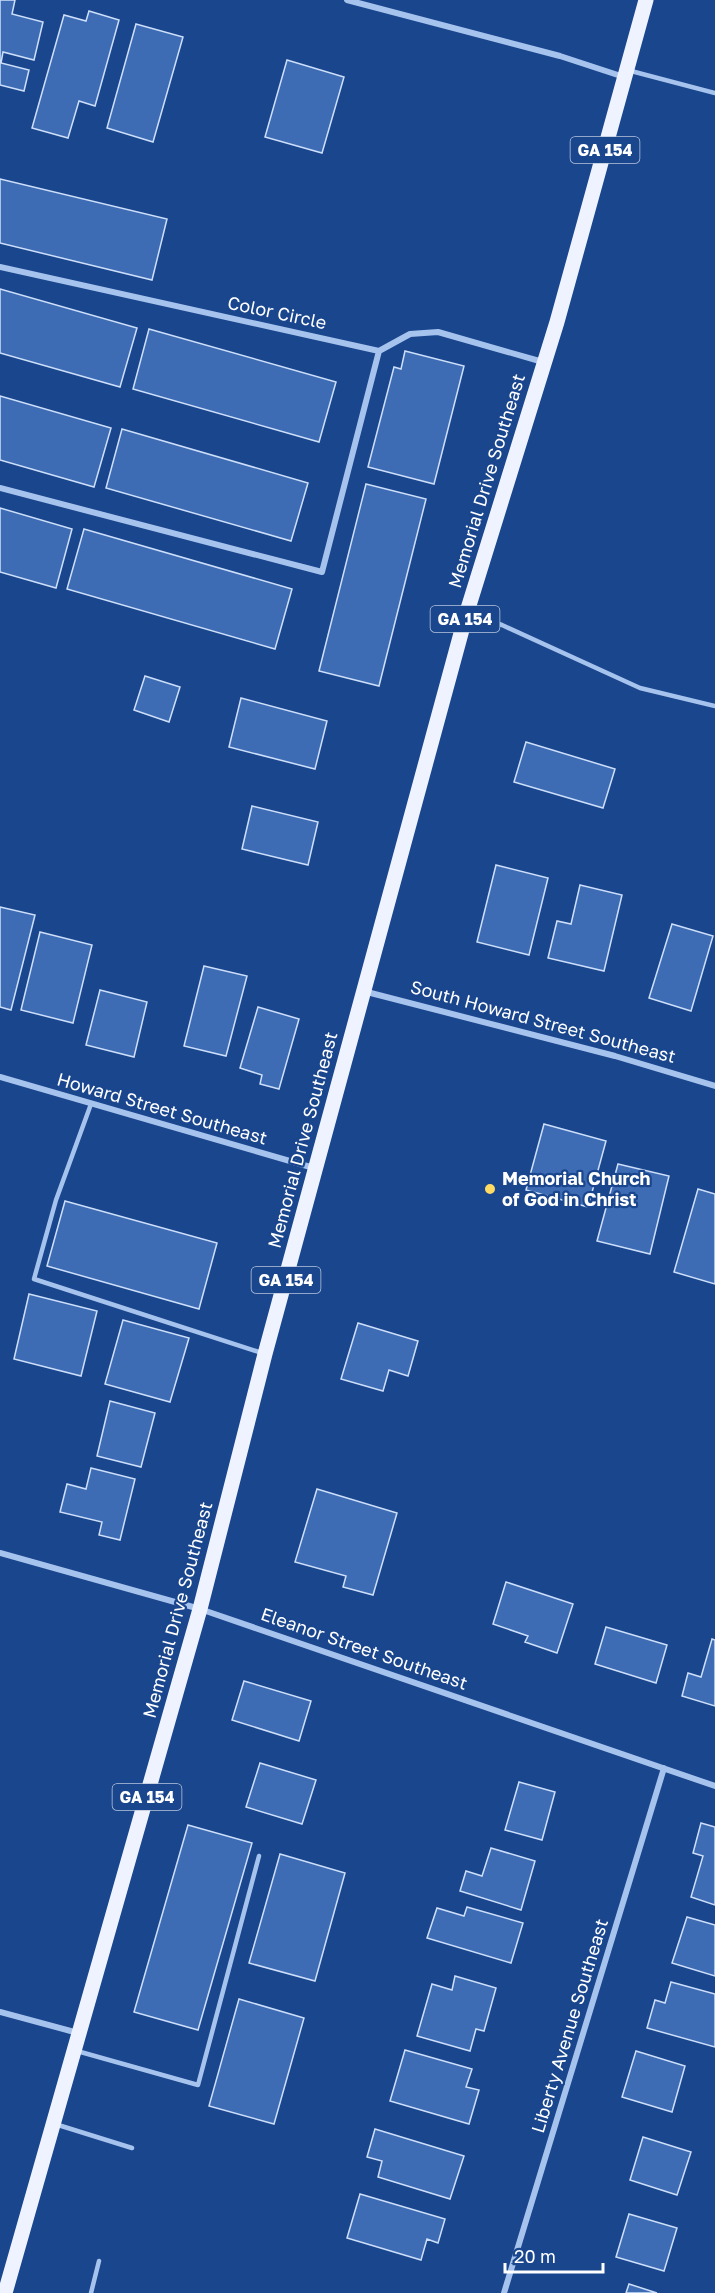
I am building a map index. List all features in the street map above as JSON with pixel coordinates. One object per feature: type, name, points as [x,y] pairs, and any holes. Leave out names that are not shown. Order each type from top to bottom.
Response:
[{"type":"main road","name":"Memorial Drive Southeast","points":[[5,2293],[200,1609],[265,1354],[466,615],[585,223],[646,0]]},
{"type":"street","points":[[347,0],[625,73]]},
{"type":"street","name":"Color Circle","points":[[0,267],[379,351]]},
{"type":"street","points":[[0,488],[322,572],[379,351],[410,334],[438,332],[543,362]]},
{"type":"street","name":"South Howard Street Southeast","points":[[363,991],[615,1056],[715,1086]]},
{"type":"street","name":"Howard Street Southeast","points":[[0,1077],[316,1169]]},
{"type":"street","name":"Eleanor Street Southeast","points":[[0,1553],[200,1609],[715,1786]]},
{"type":"street","name":"Liberty Avenue Southeast","points":[[504,2293],[664,1768]]},
{"type":"street","points":[[0,2012],[80,2034]]},
{"type":"lane","points":[[625,73],[715,93]]},
{"type":"lane","points":[[466,615],[502,625],[640,688],[715,706]]},
{"type":"lane","points":[[92,1104],[56,1200],[34,1279],[265,1354]]},
{"type":"lane","points":[[75,2051],[198,2085],[259,1856]]},
{"type":"lane","points":[[54,2124],[132,2148]]},
{"type":"lane","points":[[92,2293],[99,2261]]},
{"type":"building","points":[[0,0],[15,0],[12,14],[43,22],[34,60],[3,52],[1,63],[29,70],[24,91],[0,85]]},
{"type":"building","points":[[89,11],[119,20],[95,106],[79,101],[68,138],[32,128],[64,15],[86,21]]},
{"type":"building","points":[[136,24],[183,37],[153,142],[107,128]]},
{"type":"building","points":[[287,60],[344,77],[322,153],[265,137]]},
{"type":"building","points":[[0,179],[167,219],[152,280],[0,243]]},
{"type":"building","points":[[0,289],[137,328],[120,387],[0,353]]},
{"type":"building","points":[[149,329],[336,382],[319,442],[133,389]]},
{"type":"building","points":[[405,351],[464,366],[434,484],[368,467],[394,367],[401,369]]},
{"type":"building","points":[[0,396],[111,428],[94,487],[0,460]]},
{"type":"building","points":[[122,429],[308,483],[291,541],[106,488]]},
{"type":"building","points":[[366,484],[426,499],[379,686],[319,671]]},
{"type":"building","points":[[0,508],[72,529],[56,588],[0,572]]},
{"type":"building","points":[[84,529],[292,589],[275,649],[67,589]]},
{"type":"building","points":[[145,676],[180,687],[169,722],[134,710]]},
{"type":"building","points":[[241,698],[327,721],[315,769],[229,747]]},
{"type":"building","points":[[526,742],[615,769],[603,808],[514,782]]},
{"type":"building","points":[[252,806],[318,822],[308,865],[242,849]]},
{"type":"building","points":[[496,865],[548,878],[529,955],[477,942]]},
{"type":"building","points":[[580,885],[622,895],[604,971],[548,958],[557,921],[571,924]]},
{"type":"building","points":[[0,907],[35,915],[11,1010],[0,1007]]},
{"type":"building","points":[[672,924],[713,936],[691,1011],[649,998]]},
{"type":"building","points":[[40,932],[92,945],[73,1023],[21,1010]]},
{"type":"building","points":[[204,966],[247,976],[226,1056],[184,1046]]},
{"type":"building","points":[[100,990],[147,1002],[134,1057],[86,1045]]},
{"type":"building","points":[[258,1007],[299,1019],[279,1089],[260,1084],[262,1075],[240,1068]]},
{"type":"building","points":[[544,1124],[606,1141],[588,1207],[526,1190]]},
{"type":"building","points":[[618,1164],[669,1176],[650,1254],[597,1241]]},
{"type":"building","points":[[698,1189],[715,1194],[715,1284],[674,1272]]},
{"type":"building","points":[[65,1201],[217,1243],[199,1309],[47,1266]]},
{"type":"building","points":[[29,1294],[97,1311],[81,1376],[14,1359]]},
{"type":"building","points":[[123,1320],[189,1338],[170,1402],[105,1384]]},
{"type":"building","points":[[358,1323],[418,1341],[408,1376],[389,1370],[383,1391],[341,1379]]},
{"type":"building","points":[[110,1401],[155,1413],[141,1467],[97,1456]]},
{"type":"building","points":[[91,1468],[135,1479],[120,1540],[99,1535],[102,1522],[60,1512],[67,1484],[86,1489]]},
{"type":"building","points":[[317,1489],[397,1513],[373,1595],[343,1587],[346,1576],[295,1562]]},
{"type":"building","points":[[506,1582],[573,1604],[557,1653],[525,1642],[528,1636],[493,1624]]},
{"type":"building","points":[[606,1627],[667,1645],[656,1683],[595,1664]]},
{"type":"building","points":[[712,1639],[715,1640],[715,1706],[682,1696],[688,1673],[701,1677]]},
{"type":"building","points":[[244,1681],[311,1701],[299,1741],[232,1720]]},
{"type":"building","points":[[260,1763],[316,1780],[302,1824],[246,1807]]},
{"type":"building","points":[[519,1782],[555,1792],[542,1840],[505,1830]]},
{"type":"building","points":[[701,1823],[715,1827],[715,1905],[691,1897],[703,1856],[693,1853]]},
{"type":"building","points":[[188,1825],[252,1843],[198,2030],[134,2012]]},
{"type":"building","points":[[491,1848],[535,1861],[521,1910],[460,1891],[466,1871],[482,1876]]},
{"type":"building","points":[[280,1854],[345,1873],[315,1981],[249,1963]]},
{"type":"building","points":[[467,1907],[523,1923],[511,1963],[427,1938],[437,1908],[464,1916]]},
{"type":"building","points":[[687,1917],[715,1925],[715,1976],[672,1963]]},
{"type":"building","points":[[455,1976],[496,1988],[484,2031],[476,2029],[470,2051],[417,2036],[432,1984],[452,1990]]},
{"type":"building","points":[[671,1982],[715,1994],[715,2047],[647,2028],[655,2000],[665,2003]]},
{"type":"building","points":[[239,1999],[304,2018],[274,2124],[209,2106]]},
{"type":"building","points":[[405,2050],[472,2069],[466,2087],[479,2090],[469,2124],[390,2101]]},
{"type":"building","points":[[636,2051],[685,2066],[672,2112],[622,2097]]},
{"type":"building","points":[[375,2129],[464,2156],[450,2199],[378,2177],[382,2161],[367,2157]]},
{"type":"building","points":[[643,2137],[691,2152],[677,2195],[630,2180]]},
{"type":"building","points":[[360,2194],[445,2219],[438,2243],[427,2239],[421,2260],[347,2238]]},
{"type":"building","points":[[629,2214],[677,2228],[664,2271],[616,2257]]},
{"type":"building","points":[[629,2284],[657,2293],[626,2293]]},
{"type":"place","name":"Memorial Church of God in Christ","points":[[490,1189]]}]
